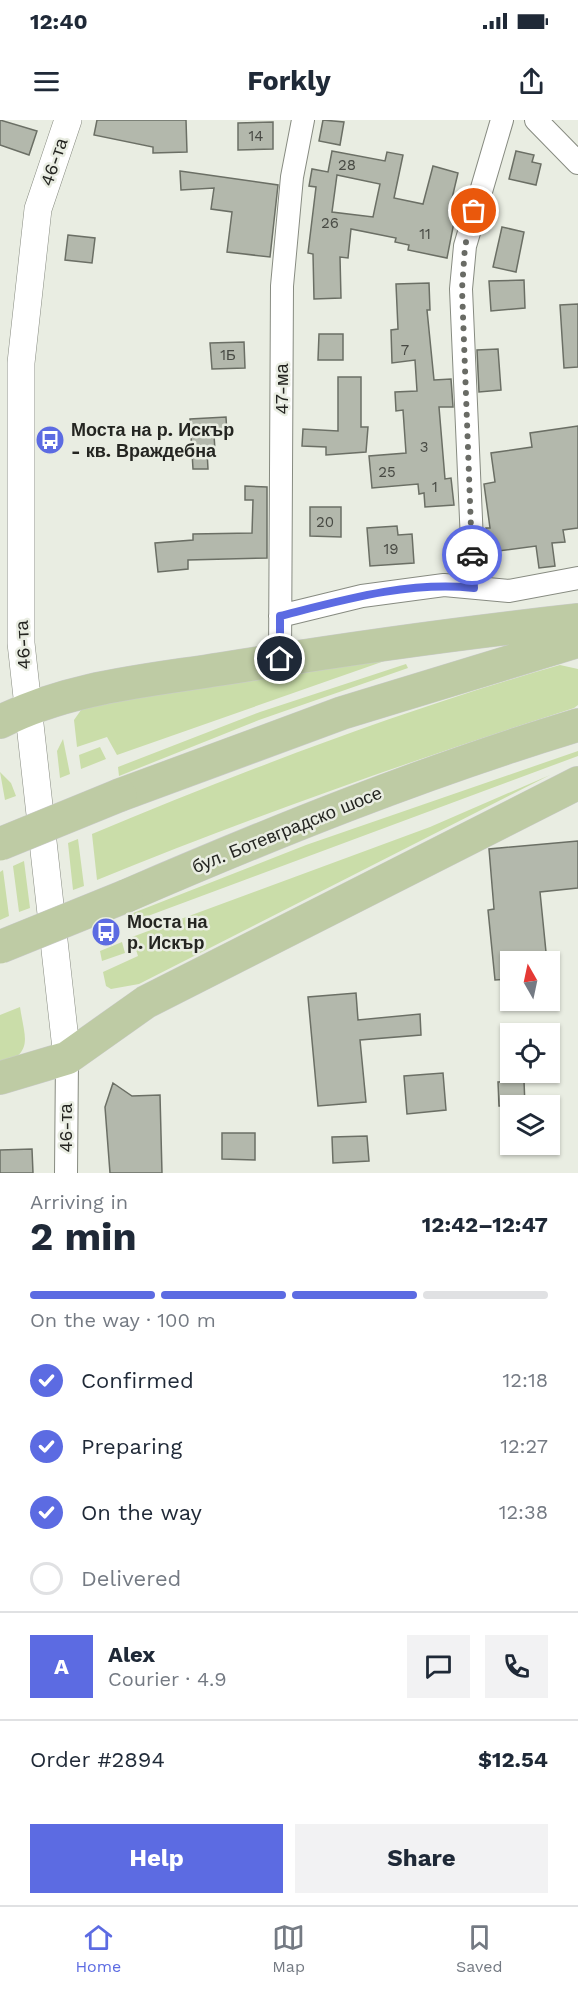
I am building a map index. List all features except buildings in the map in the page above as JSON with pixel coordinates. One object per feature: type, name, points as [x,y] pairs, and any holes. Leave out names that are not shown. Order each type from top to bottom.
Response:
[{"type":"main road","points":[[0,722],[29,707],[90,690],[280,659],[578,620]]},
{"type":"main road","points":[[0,844],[120,795],[342,712],[578,641]]},
{"type":"main road","name":"бул. Ботевградско шосе","points":[[0,947],[126,896],[270,833],[444,768],[578,725]]},
{"type":"main road","points":[[0,1078],[67,1058],[146,1002],[578,783]]},
{"type":"street","name":"46-та","points":[[66,1173],[67,1058],[21,643],[21,363],[38,209],[68,120]]},
{"type":"street","name":"47-ма","points":[[280,659],[282,286],[292,177],[303,120]]},
{"type":"street","points":[[474,588],[462,289],[465,246],[502,120]]},
{"type":"street","points":[[536,120],[578,163]]},
{"type":"street","points":[[280,616],[362,596],[444,585],[509,591],[578,578]]},
{"type":"green space","points":[[393,658],[117,755],[107,737],[77,747],[74,720],[81,710],[111,700]]},
{"type":"green space","points":[[406,664],[408,668],[259,720],[119,776],[118,767],[260,712]]},
{"type":"green space","points":[[560,665],[578,669],[578,705],[574,708],[334,790],[215,833],[97,880],[92,834],[323,743],[441,702]]},
{"type":"green space","points":[[63,739],[70,774],[60,778],[57,751]]},
{"type":"green space","points":[[100,747],[106,759],[81,769],[79,755]]},
{"type":"green space","points":[[578,751],[578,756],[129,923],[128,915],[306,845]]},
{"type":"green space","points":[[0,772],[11,783],[16,796],[5,800]]},
{"type":"green space","points":[[550,775],[139,984],[111,989],[106,986],[103,972],[138,956],[132,937],[430,827]]},
{"type":"green space","points":[[78,839],[84,886],[73,890],[68,843]]},
{"type":"green space","points":[[24,861],[30,908],[19,912],[13,866]]},
{"type":"green space","points":[[3,870],[9,916],[0,920],[0,872]]},
{"type":"green space","points":[[122,942],[125,953],[102,961],[100,951]]},
{"type":"green space","points":[[20,1007],[25,1036],[23,1050],[18,1056],[0,1067],[0,1015]]},
{"type":"way so far","points":[[472,555],[462,289],[465,246],[474,211]]},
{"type":"place","name":"Моста на р. Искър - кв. Враждебна","points":[[50,440]]},
{"type":"place","name":"Моста на р. Искър","points":[[106,932]]},
{"type":"route","points":[[280,659],[280,616],[362,596],[444,585],[474,588],[472,555]]}]
